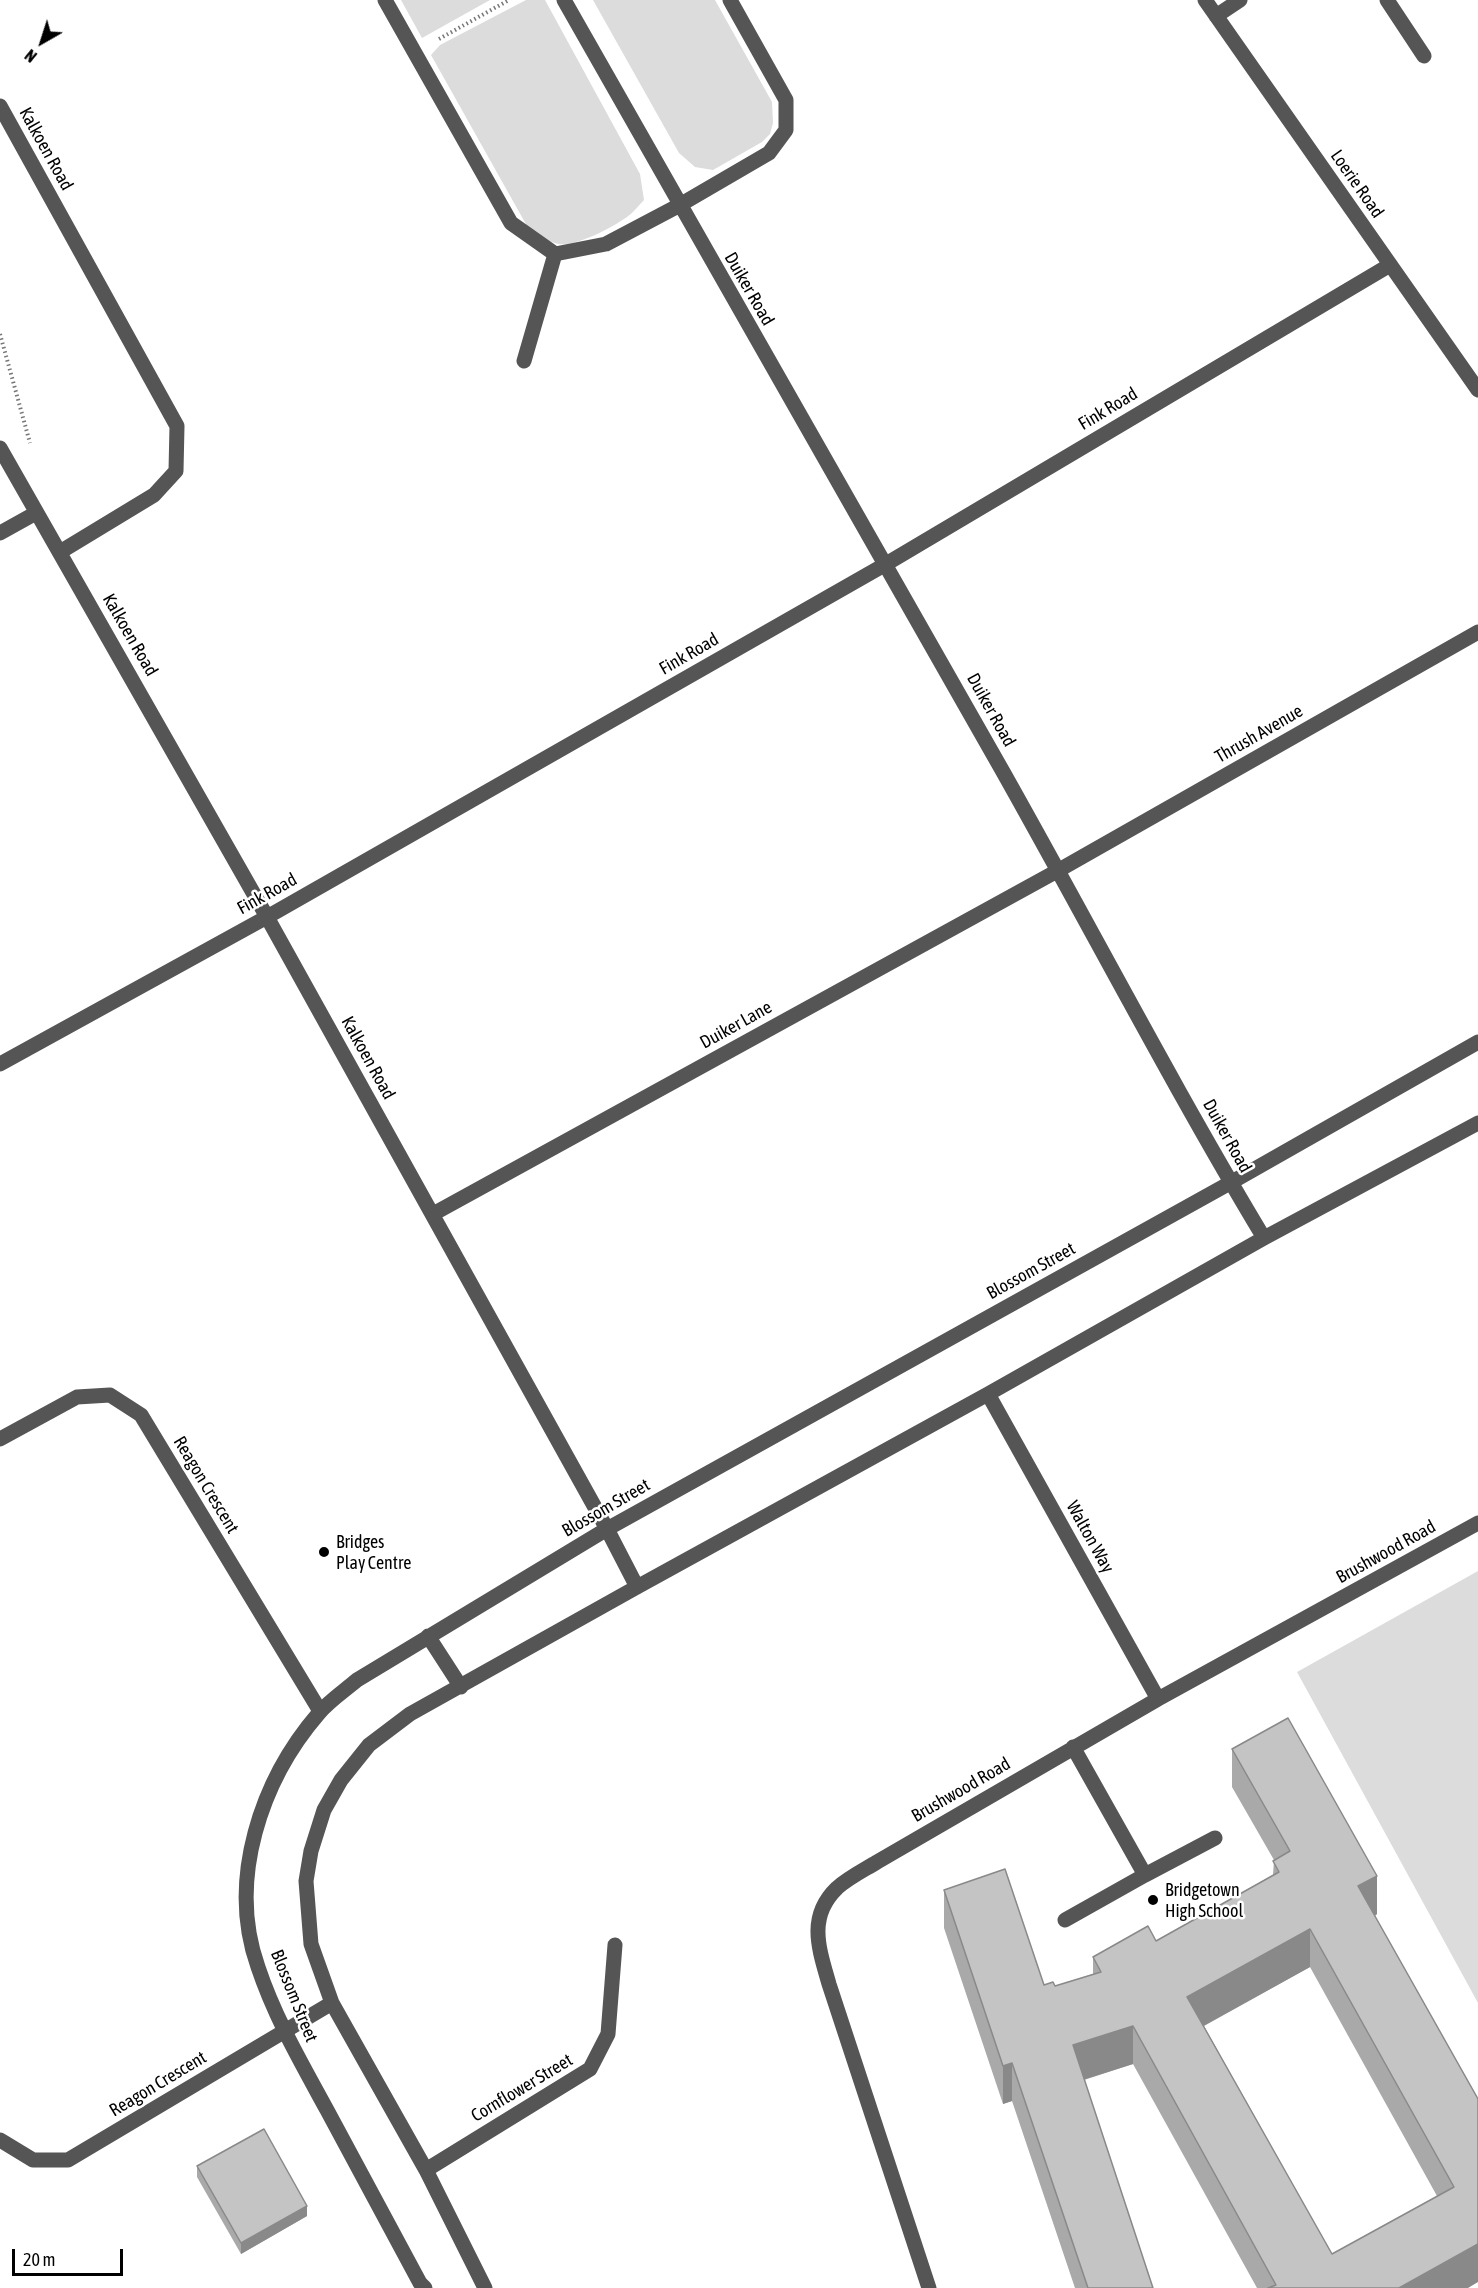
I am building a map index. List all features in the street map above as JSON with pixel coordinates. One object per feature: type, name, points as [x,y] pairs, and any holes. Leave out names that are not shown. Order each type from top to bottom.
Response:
[{"type":"street","points":[[385,0],[511,223],[555,254],[606,244],[678,206],[770,153],[786,130],[786,100],[730,0]]},
{"type":"street","name":"Duiker Road","points":[[564,0],[678,206],[886,564],[1059,870],[1230,1183],[1264,1238]]},
{"type":"street","name":"Loerie Road","points":[[1205,0],[1478,390]]},
{"type":"street","points":[[1216,16],[1240,0]]},
{"type":"street","points":[[1387,0],[1424,56]]},
{"type":"street","name":"Kalkoen Road","points":[[0,106],[177,426],[176,471],[154,495],[60,552]]},
{"type":"street","points":[[524,361],[555,254]]},
{"type":"street","name":"Fink Road","points":[[0,1064],[267,917],[886,564],[1390,265]]},
{"type":"street","name":"Kalkoen Road","points":[[0,448],[267,917],[637,1587]]},
{"type":"street","points":[[0,532],[36,513]]},
{"type":"street","name":"Thrush Avenue","points":[[1059,870],[1478,632]]},
{"type":"street","name":"Duiker Lane","points":[[433,1214],[1059,870]]},
{"type":"street","name":"Blossom Street","points":[[425,2288],[420,2283],[284,2032],[257,1965],[248,1918],[248,1868],[260,1815],[270,1787],[293,1747],[320,1711],[357,1680],[607,1529],[1230,1183],[1478,1042]]},
{"type":"street","name":"Blossom Street","points":[[485,2288],[426,2170],[332,2003],[311,1944],[306,1881],[311,1851],[324,1810],[341,1780],[369,1745],[410,1714],[988,1394],[1264,1238],[1478,1123]]},
{"type":"street","name":"Walton Way","points":[[988,1394],[1158,1699]]},
{"type":"street","name":"Reagon Crescent","points":[[0,1439],[77,1396],[110,1395],[141,1415],[320,1711]]},
{"type":"street","name":"Brushwood Road","points":[[929,2288],[829,1984],[818,1946],[819,1913],[837,1888],[877,1862],[1158,1699],[1478,1523]]},
{"type":"street","points":[[428,1636],[460,1687]]},
{"type":"street","points":[[1072,1748],[1145,1875]]},
{"type":"street","points":[[1065,1920],[1215,1838]]},
{"type":"street","name":"Cornflower Street","points":[[426,2170],[590,2069],[608,2034],[615,1945]]},
{"type":"street","name":"Reagon Crescent","points":[[0,2140],[33,2160],[69,2160],[332,2003]]},
{"type":"path","points":[[430,45],[509,0]]},
{"type":"shaded area","points":[[401,0],[490,0],[422,38]]},
{"type":"shaded area","points":[[526,0],[545,0],[640,174],[644,200],[632,213],[594,235],[566,244],[550,241],[527,226],[431,55],[440,45]]},
{"type":"shaded area","points":[[593,0],[715,0],[772,102],[773,123],[770,134],[762,142],[713,170],[695,167],[679,153]]},
{"type":"shaded area","points":[[1478,1571],[1478,2003],[1297,1672]]},
{"type":"building","points":[[1288,1718],[1377,1876],[1358,1886],[1478,2099],[1478,2244],[1399,2288],[1268,2288],[1276,2285],[1133,2026],[1073,2045],[1153,2288],[1088,2288],[1012,2063],[1003,2066],[944,1890],[1005,1869],[1044,1985],[1053,1982],[1055,1986],[1101,1972],[1093,1957],[1148,1926],[1156,1941],[1279,1872],[1273,1861],[1290,1851],[1232,1749]],"holes":[[[1310,1929],[1454,2187],[1332,2254],[1187,1997]]]},
{"type":"building","points":[[264,2129],[307,2206],[241,2243],[197,2166]]},
{"type":"place","name":"Bridges Play Centre","points":[[324,1552]]},
{"type":"place","name":"Bridgetown High School","points":[[1153,1900]]}]
